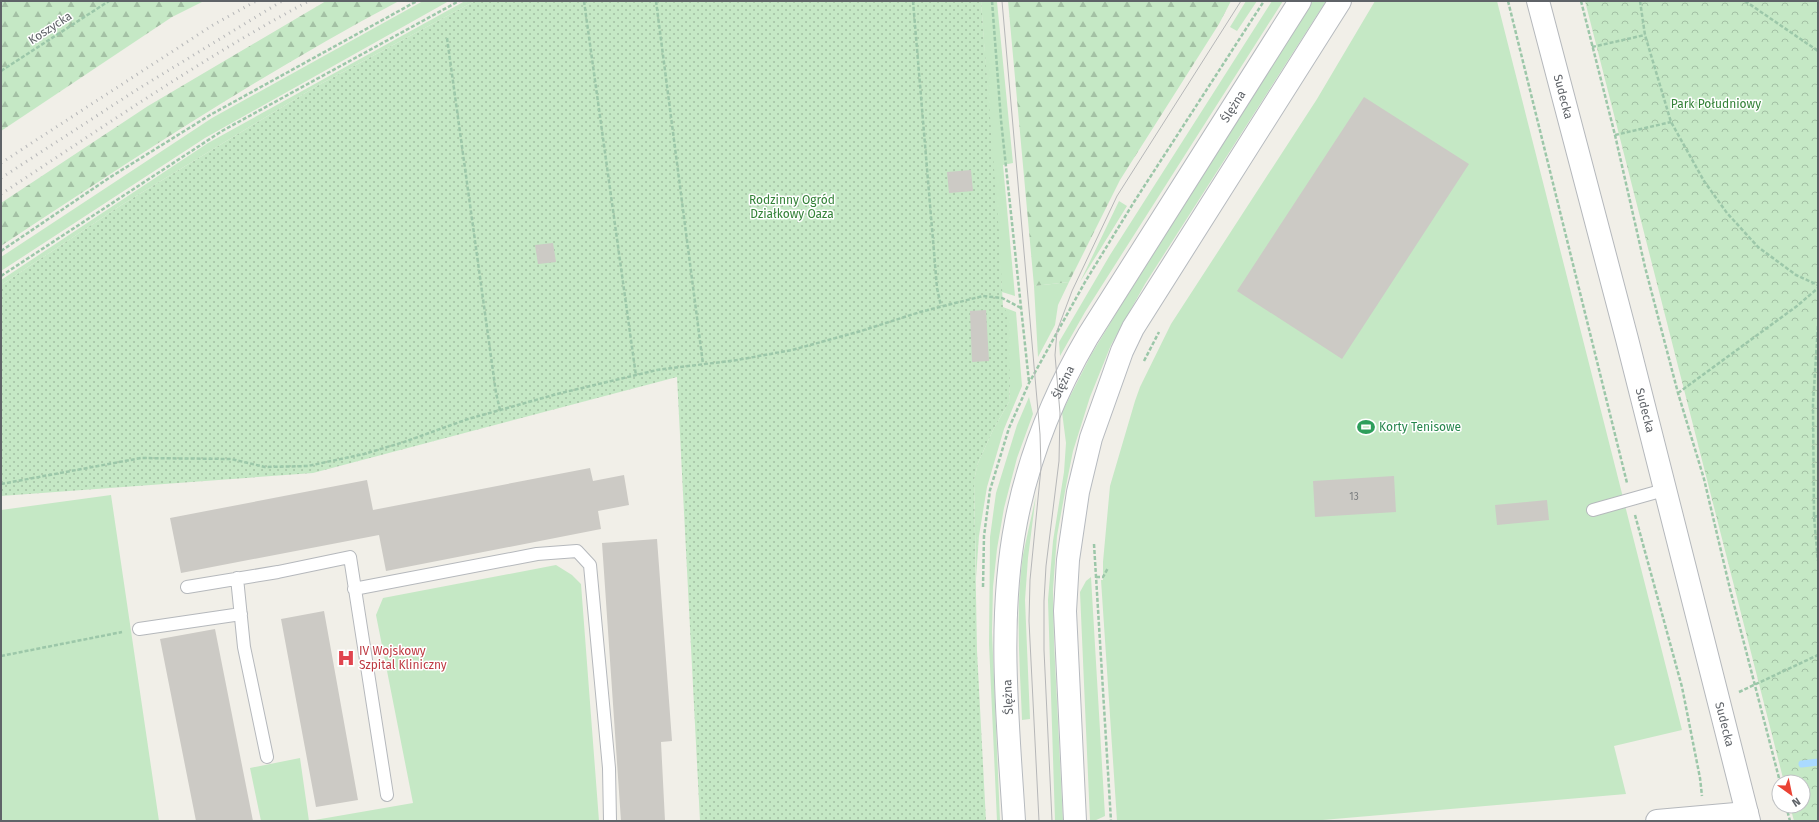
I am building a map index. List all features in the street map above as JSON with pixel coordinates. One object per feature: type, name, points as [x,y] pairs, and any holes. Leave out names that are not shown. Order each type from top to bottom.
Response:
[{"type":"main road","name":"Ślężna","points":[[1014,821],[1007,679],[1008,590],[1016,522],[1040,434],[1058,391],[1088,336],[1300,1]]},
{"type":"main road","points":[[1075,821],[1065,611],[1068,560],[1076,507],[1091,438],[1122,351],[1133,328],[1340,1]]},
{"type":"main road","name":"Sudecka","points":[[1538,1],[1627,339],[1748,817]]},
{"type":"main road","points":[[1657,821],[1748,817]]},
{"type":"lane","points":[[1593,510],[1664,490]]},
{"type":"lane","points":[[354,589],[537,554],[577,551],[590,565],[609,768],[610,821]]},
{"type":"lane","points":[[187,587],[350,557],[387,795]]},
{"type":"lane","points":[[237,578],[244,648],[267,757]]},
{"type":"lane","points":[[139,629],[241,614]]},
{"type":"path","name":"Koszycka","points":[[1,70],[110,1]]},
{"type":"path","points":[[1,250],[109,178],[210,115],[416,1]]},
{"type":"path","points":[[1,276],[222,131],[459,1]]},
{"type":"path","points":[[584,1],[636,376]]},
{"type":"path","points":[[656,1],[703,364]]},
{"type":"path","points":[[913,1],[937,288],[941,306]]},
{"type":"path","points":[[992,1],[1002,120],[1029,383]]},
{"type":"path","points":[[1508,1],[1622,456],[1631,499],[1682,687],[1700,778],[1702,798]]},
{"type":"path","points":[[1581,1],[1615,135],[1645,267],[1678,393],[1704,479],[1778,774]]},
{"type":"path","points":[[1640,1],[1645,35],[1671,122],[1704,181],[1727,213],[1758,247],[1796,275],[1818,287],[1797,306],[1678,393]]},
{"type":"path","points":[[1745,1],[1818,51]]},
{"type":"path","points":[[1592,47],[1645,35]]},
{"type":"path","points":[[447,38],[496,393],[500,410]]},
{"type":"path","points":[[1615,135],[1671,122]]},
{"type":"path","points":[[1,484],[141,458],[231,459],[265,467],[308,466],[364,454],[404,442],[468,419],[557,394],[658,370],[792,350],[941,306],[984,296],[1002,298],[1021,308]]},
{"type":"path","points":[[1818,326],[1813,403],[1814,517],[1818,561]]},
{"type":"path","points":[[1814,517],[1818,516]]},
{"type":"path","points":[[1094,537],[1111,821]]},
{"type":"path","points":[[1096,577],[1103,577],[1108,568]]},
{"type":"path","points":[[1,656],[139,629]]},
{"type":"path","points":[[1755,685],[1818,655]]},
{"type":"green space","points":[[1,1],[204,1],[172,17],[1,131]]},
{"type":"green space","points":[[326,1],[399,1],[247,88],[148,150],[1,246],[1,203],[148,106]]},
{"type":"green space","points":[[423,1],[449,1],[205,138],[1,271],[1,257],[212,118]]},
{"type":"green space","points":[[465,1],[475,1],[315,87],[123,204],[1,285],[1,280],[208,143]]},
{"type":"green space","name":"Rodzinny Ogród Działkowy Oaza","points":[[475,1],[981,1],[999,232],[1003,307],[1007,312],[1010,385],[1009,402],[993,430],[978,463],[974,480],[977,651],[986,821],[700,821],[677,377],[313,473],[1,496],[1,285],[123,204],[315,87]]},
{"type":"green space","points":[[981,1],[997,2],[1013,163],[1003,165],[1015,296],[1002,292]]},
{"type":"green space","points":[[1008,1],[1231,1],[1219,24],[1120,180],[1069,282],[1034,286]]},
{"type":"green space","points":[[1246,1],[1257,1],[1237,31],[1230,27]]},
{"type":"green space","points":[[1272,1],[1283,1],[1085,312],[1060,356],[1059,342],[1110,255]]},
{"type":"green space","points":[[1313,1],[1326,1],[1145,284],[1111,345],[1090,397],[1073,451],[1057,536],[1053,589],[1054,642],[1063,821],[1055,821],[1048,600],[1053,541],[1064,472],[1066,443],[1062,412],[1091,355],[1123,302]]},
{"type":"green space","name":"Korty Tenisowe","points":[[1375,1],[1497,1],[1682,730],[1614,746],[1626,794],[1311,821],[1117,821],[1101,580],[1103,580],[1103,562],[1110,486],[1135,401],[1140,387],[1171,324],[1317,99]]},
{"type":"green space","name":"Park Południowy","points":[[1585,1],[1818,1],[1818,821],[1794,821],[1792,814],[1811,814],[1811,774],[1782,774]]},
{"type":"green space","points":[[1119,201],[1127,206],[1080,282]]},
{"type":"green space","points":[[1069,282],[1058,305],[1055,325],[1038,357],[1034,286]]},
{"type":"green space","points":[[1003,307],[1016,312],[1022,386],[1004,429],[987,487],[979,536],[976,578],[974,480],[978,463],[993,430],[1009,402],[1010,385]]},
{"type":"green space","points":[[1029,397],[1033,414],[1017,458],[1004,508],[997,549],[993,587],[992,632],[1000,821],[997,821],[989,644],[990,537],[996,493],[1017,425]]},
{"type":"green space","points":[[111,495],[159,821],[1,821],[1,510]]},
{"type":"green space","points":[[1036,495],[1028,558],[1025,600],[1030,719],[1022,720],[1019,596],[1023,555]]},
{"type":"green space","points":[[556,565],[572,575],[581,584],[599,821],[309,821],[413,803],[376,615],[383,598]]},
{"type":"green space","points":[[1091,577],[1105,816],[1094,821],[1090,821],[1080,592],[1086,581]]},
{"type":"green space","points":[[300,758],[309,821],[261,821],[250,768]]},
{"type":"building","points":[[1364,97],[1469,164],[1342,359],[1237,291]]},
{"type":"building","points":[[971,170],[973,191],[949,193],[947,172]]},
{"type":"building","points":[[553,243],[556,262],[538,264],[535,245]]},
{"type":"building","points":[[986,310],[989,361],[972,362],[970,311]]},
{"type":"building","points":[[590,468],[593,481],[624,475],[629,505],[598,511],[601,529],[386,571],[379,535],[181,573],[170,518],[367,480],[373,510]]},
{"type":"building","points":[[1394,476],[1396,512],[1315,517],[1313,481]]},
{"type":"building","points":[[1547,500],[1549,520],[1497,525],[1495,505]]},
{"type":"building","points":[[657,539],[672,741],[661,742],[665,821],[621,821],[602,543]]},
{"type":"building","points":[[324,611],[358,800],[316,807],[281,619]]},
{"type":"building","points":[[215,629],[253,821],[196,821],[160,639]]},
{"type":"waterway","points":[[1802,764],[1818,762]]},
{"type":"tram line","points":[[1002,1],[1040,434],[1041,468],[1030,580],[1029,621],[1039,821]]},
{"type":"tram line","points":[[1052,821],[1044,650],[1044,601],[1046,566],[1059,461],[1060,413],[1055,355],[1057,331],[1072,291],[1117,196],[1241,1]]},
{"type":"railway","points":[[1,163],[213,25],[256,1]]},
{"type":"railway","points":[[1,178],[138,89],[282,1]]},
{"type":"railway","points":[[1,194],[191,70],[309,1]]},
{"type":"place","name":"Korty Tenisowe","points":[[1366,427]]},
{"type":"place","name":"IV Wojskowy Szpital Kliniczny","points":[[346,658]]}]
